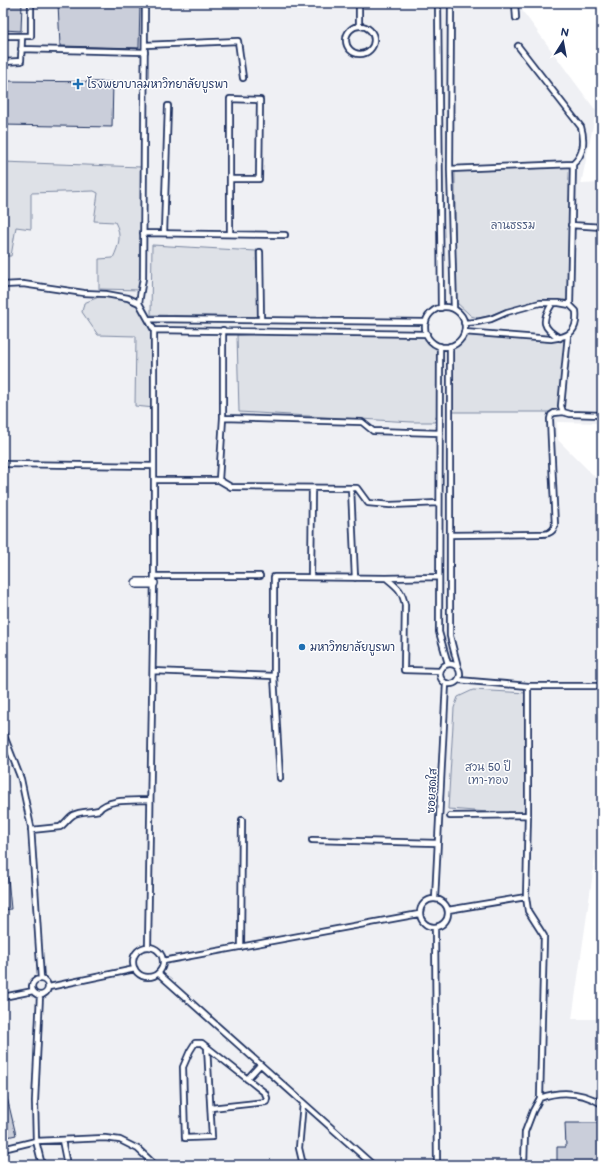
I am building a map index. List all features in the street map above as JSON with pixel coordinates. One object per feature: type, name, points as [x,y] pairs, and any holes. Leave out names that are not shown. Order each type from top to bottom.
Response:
[{"type":"street","points":[[137,583],[153,580]]},
{"type":"lane","points":[[3,36],[31,36],[31,3]]},
{"type":"lane","points":[[139,303],[143,278],[145,3]]},
{"type":"lane","points":[[359,3],[359,25]]},
{"type":"lane","points":[[438,3],[441,308]]},
{"type":"lane","points":[[451,3],[450,169],[454,309]]},
{"type":"lane","points":[[515,3],[516,18]]},
{"type":"lane","points":[[354,25],[359,25],[366,26],[374,34],[373,46],[365,54],[353,53],[345,45],[346,33],[354,25]]},
{"type":"lane","points":[[3,62],[21,61],[22,36]]},
{"type":"lane","points":[[145,45],[238,41],[243,78]]},
{"type":"lane","points":[[518,46],[581,128],[584,136],[581,155],[573,164],[570,305]]},
{"type":"lane","points":[[22,49],[145,52]]},
{"type":"lane","points":[[230,179],[258,179],[260,100],[230,100],[230,179],[230,234]]},
{"type":"lane","points":[[164,233],[168,106]]},
{"type":"lane","points":[[450,169],[573,164]]},
{"type":"lane","points":[[571,225],[602,227]]},
{"type":"lane","points":[[143,233],[285,234]]},
{"type":"lane","points":[[260,252],[261,320]]},
{"type":"lane","points":[[3,285],[23,284],[128,298],[139,303],[154,330],[153,671],[148,947]]},
{"type":"lane","points":[[464,323],[491,319],[507,312],[540,303],[559,303],[570,305],[576,311],[577,322],[574,330],[568,335],[551,339],[464,332]]},
{"type":"lane","points":[[552,304],[545,314],[544,322],[551,333],[560,338]]},
{"type":"lane","points":[[448,307],[454,309],[462,317],[464,323],[464,332],[459,341],[450,346],[440,346],[430,340],[427,334],[426,322],[431,313],[441,308],[448,307]]},
{"type":"lane","points":[[148,319],[426,322]]},
{"type":"lane","points":[[154,330],[427,334]]},
{"type":"lane","points":[[219,480],[223,418],[224,330]]},
{"type":"lane","points":[[563,412],[561,406],[568,335]]},
{"type":"lane","points":[[440,346],[439,632],[448,664]]},
{"type":"lane","points":[[446,684],[453,684],[458,680],[460,673],[450,636],[450,346]]},
{"type":"lane","points":[[450,535],[539,534],[548,533],[554,530],[551,415],[554,413],[563,412],[570,414],[602,415]]},
{"type":"lane","points":[[223,418],[362,422],[374,431],[440,434]]},
{"type":"lane","points":[[3,464],[154,466]]},
{"type":"lane","points":[[154,480],[219,480],[231,487],[357,488],[368,503],[390,505],[439,503]]},
{"type":"lane","points":[[311,577],[312,488]]},
{"type":"lane","points":[[351,488],[355,578]]},
{"type":"lane","points":[[153,580],[260,576]]},
{"type":"lane","points":[[280,778],[274,676],[274,577],[438,577]]},
{"type":"lane","points":[[386,578],[398,587],[403,595],[405,604],[404,670],[440,671],[443,666],[448,664],[458,667]]},
{"type":"lane","points":[[153,671],[274,676]]},
{"type":"lane","name":"ซอยสดใส","points":[[435,899],[446,684],[441,680],[439,674],[440,671]]},
{"type":"lane","points":[[458,680],[528,686],[602,686]]},
{"type":"lane","points":[[524,1165],[525,1132],[540,1098],[544,936],[528,911],[526,898],[528,815],[528,686]]},
{"type":"lane","points":[[3,733],[21,779],[31,830],[41,979]]},
{"type":"lane","points":[[31,830],[60,827],[71,816],[79,813],[99,810],[110,802],[150,800]]},
{"type":"lane","points":[[450,816],[528,815]]},
{"type":"lane","points":[[241,947],[242,820]]},
{"type":"lane","points":[[312,840],[438,843]]},
{"type":"lane","points":[[448,910],[526,898]]},
{"type":"lane","points":[[435,899],[445,904],[448,910],[447,920],[444,924],[434,928],[423,924],[419,914],[425,901],[435,899]]},
{"type":"lane","points":[[163,961],[419,914]]},
{"type":"lane","points":[[434,928],[437,1165]]},
{"type":"lane","points":[[148,947],[156,949],[160,952],[163,961],[163,967],[158,973],[150,977],[139,973],[135,969],[134,964],[135,955],[138,951],[148,947]]},
{"type":"lane","points":[[49,987],[135,969]]},
{"type":"lane","points":[[158,973],[373,1165]]},
{"type":"lane","points":[[3,997],[33,991],[40,995],[45,994],[49,987],[47,981],[41,979],[35,980],[33,982],[33,991]]},
{"type":"lane","points":[[40,995],[35,1101],[36,1141],[42,1165]]},
{"type":"lane","points":[[207,1047],[212,1137],[186,1138],[183,1067],[195,1043],[202,1043],[265,1093],[267,1098],[266,1102],[211,1108]]},
{"type":"lane","points":[[247,1079],[260,1065]]},
{"type":"lane","points":[[540,1098],[552,1094],[573,1093],[591,1097],[602,1104]]},
{"type":"lane","points":[[303,1103],[300,1148],[303,1165]]},
{"type":"lane","points":[[3,1149],[36,1141],[105,1138],[120,1140],[138,1149],[155,1165]]},
{"type":"lane","points":[[62,1140],[67,1165]]},
{"type":"shaded area","name":"มหาวิทยาลัยบูรพา","points":[[3,3],[521,3],[521,9],[596,111],[581,184],[602,183],[602,423],[557,422],[558,440],[602,484],[602,809],[572,1019],[602,1019],[602,1165],[3,1165]]},
{"type":"green space","points":[[3,162],[141,167],[142,290],[99,289],[99,259],[113,258],[117,249],[119,236],[115,222],[94,221],[98,193],[94,191],[31,193],[31,229],[16,227],[11,256],[3,256]]},
{"type":"green space","name":"ลานธรรม","points":[[573,164],[568,300],[533,302],[488,316],[478,318],[471,316],[455,301],[455,169]]},
{"type":"green space","points":[[152,245],[256,251],[258,317],[151,315]]},
{"type":"green space","points":[[106,294],[128,298],[141,308],[153,327],[154,408],[135,406],[136,336],[98,335],[82,312],[84,303]]},
{"type":"green space","points":[[303,332],[427,334],[440,350],[440,398],[435,422],[239,412],[237,335]]},
{"type":"green space","points":[[465,335],[568,339],[560,412],[450,412],[450,350]]},
{"type":"green space","name":"สวน 50 ปี เทา-ทอง","points":[[473,690],[527,693],[525,811],[528,815],[448,809],[454,708],[458,697]]},
{"type":"building","points":[[3,3],[22,3],[21,31],[3,30]]},
{"type":"building","points":[[58,3],[140,3],[139,48],[60,46]]},
{"type":"building","points":[[3,81],[113,82],[112,127],[3,125]]},
{"type":"building","points":[[3,878],[8,878],[11,909],[3,910]]},
{"type":"building","points":[[3,1093],[6,1093],[16,1135],[3,1138]]},
{"type":"building","points":[[565,1123],[600,1123],[601,1165],[557,1165],[557,1147],[566,1147]]},
{"type":"place","name":"โรงพยาบาลมหาวิทยาลัยบูรพา","points":[[78,84]]},
{"type":"place","name":"มหาวิทยาลัยบูรพา","points":[[302,647]]}]
